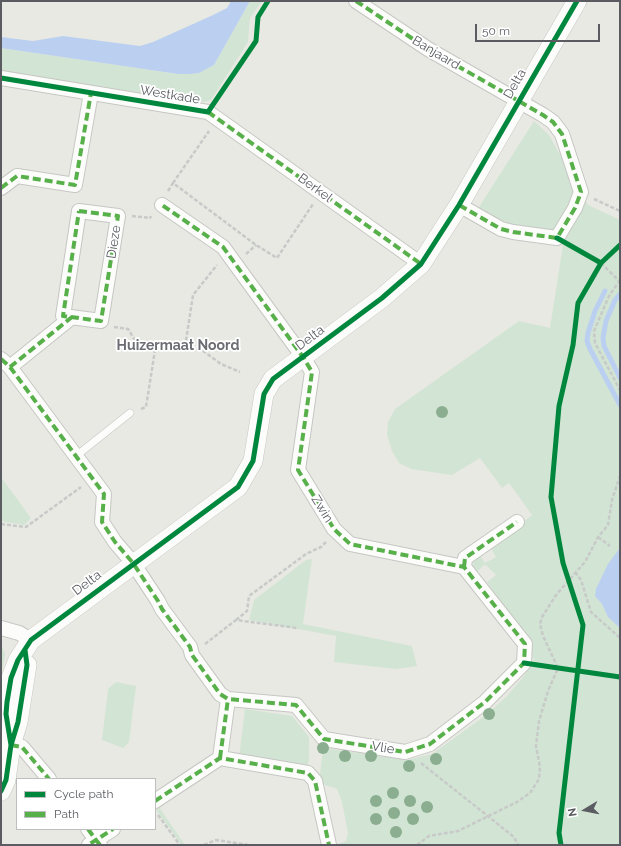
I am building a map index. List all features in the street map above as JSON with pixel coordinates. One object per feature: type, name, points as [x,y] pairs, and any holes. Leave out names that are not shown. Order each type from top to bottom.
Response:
[{"type":"street","name":"Banjaard","points":[[356,1],[428,49],[518,101]]},
{"type":"street","name":"Delta","points":[[28,645],[133,563],[238,487],[253,461],[264,394],[273,379],[382,298],[421,264],[459,205],[577,1]]},
{"type":"street","name":"Westkade","points":[[1,78],[213,116]]},
{"type":"street","points":[[1,188],[17,176],[75,185],[91,94]]},
{"type":"street","name":"Delta","points":[[518,101],[553,122],[562,134],[581,192]]},
{"type":"street","name":"Berkel","points":[[213,116],[421,264]]},
{"type":"street","points":[[459,205],[501,229],[558,238],[575,208],[581,192]]},
{"type":"street","name":"Delta","points":[[161,204],[223,247],[303,357]]},
{"type":"street","name":"Dieze","points":[[72,317],[63,316],[80,211],[118,216],[101,321]]},
{"type":"street","points":[[101,321],[72,317],[6,363],[104,494],[102,522],[115,542],[133,563],[158,601],[162,610],[190,647],[192,654],[220,694],[228,699],[220,758]]},
{"type":"street","name":"Zwin","points":[[303,357],[312,372],[298,470],[336,530],[350,544],[464,567]]},
{"type":"street","points":[[464,567],[465,558],[517,522]]},
{"type":"street","name":"Vlie","points":[[228,699],[296,705],[324,739],[405,752],[430,744],[485,702],[524,663],[525,644],[464,567]]},
{"type":"street","points":[[1,628],[19,633],[28,645],[27,665],[18,722],[11,745],[6,780],[1,791]]},
{"type":"street","points":[[11,745],[22,747],[48,778]]},
{"type":"street","points":[[156,800],[220,758],[308,773],[316,781],[329,845]]},
{"type":"street","points":[[88,830],[95,843],[112,830]]},
{"type":"lane","points":[[76,456],[130,413]]},
{"type":"path","points":[[118,216],[125,214],[150,218],[161,204],[213,116]]},
{"type":"path","points":[[173,183],[256,245],[277,258],[321,193]]},
{"type":"path","points":[[581,192],[620,212]]},
{"type":"path","points":[[185,347],[193,295],[227,253]]},
{"type":"path","points":[[596,260],[603,261],[620,280],[608,296],[594,331],[595,343],[620,388]]},
{"type":"path","points":[[598,269],[603,261]]},
{"type":"path","points":[[101,321],[106,326],[128,329],[135,340],[203,351],[221,364],[240,372]]},
{"type":"path","points":[[130,413],[146,407],[156,344]]},
{"type":"path","points":[[418,845],[429,836],[458,830],[517,802],[530,793],[539,779],[540,767],[536,746],[539,721],[548,691],[558,668],[543,636],[540,624],[542,617],[556,595],[574,572],[585,562],[598,537],[608,525],[612,500],[620,476]]},
{"type":"path","points":[[1,524],[26,527],[93,479]]},
{"type":"path","points":[[192,654],[247,611],[249,596],[306,554],[321,547],[336,530]]},
{"type":"path","points":[[598,537],[610,546]]},
{"type":"path","points":[[574,572],[581,580],[590,612],[620,638]]},
{"type":"path","points":[[566,575],[570,589]]},
{"type":"path","points":[[236,620],[297,628]]},
{"type":"path","points":[[552,667],[565,669]]},
{"type":"path","points":[[410,750],[424,767],[514,837],[518,845]]},
{"type":"path","points":[[156,812],[180,845]]},
{"type":"path","points":[[204,845],[216,840],[249,845]]},
{"type":"green space","points":[[250,1],[262,1],[250,18],[248,42],[211,100],[204,102],[109,90],[1,73],[1,48],[178,74],[199,73],[214,65]]},
{"type":"green space","points":[[534,121],[549,135],[588,205],[620,220],[620,845],[335,845],[346,841],[348,833],[342,802],[337,789],[319,783],[323,748],[407,760],[432,754],[486,715],[507,696],[524,676],[534,660],[530,652],[530,644],[487,582],[496,575],[486,565],[478,571],[475,570],[473,564],[474,559],[479,554],[485,563],[496,557],[490,547],[532,515],[509,483],[502,488],[480,458],[452,475],[411,469],[399,463],[392,451],[387,435],[388,422],[395,409],[519,321],[550,328],[563,245],[551,232],[502,224],[481,211],[479,207]]},
{"type":"green space","points":[[1,477],[31,518],[24,525],[1,521]]},
{"type":"green space","points":[[312,559],[303,624],[412,646],[417,666],[396,669],[334,662],[336,636],[249,620],[254,600],[306,560]]},
{"type":"green space","points":[[1,645],[5,654],[1,678]]},
{"type":"green space","points":[[116,682],[136,686],[129,742],[123,748],[102,740],[108,689]]},
{"type":"green space","points":[[245,709],[292,716],[309,737],[309,761],[306,768],[239,758]]},
{"type":"green space","points":[[159,807],[185,845],[182,845],[156,810]]},
{"type":"water","points":[[231,1],[250,1],[214,65],[199,73],[178,74],[1,48],[1,37],[33,41],[63,36],[140,46],[153,42],[213,15],[227,8]]},
{"type":"water","points":[[620,548],[620,628],[608,617],[602,604],[595,596],[596,589],[608,564]]},
{"type":"waterway","points":[[605,291],[595,311],[587,341],[620,405]]},
{"type":"waterway","points":[[620,294],[615,300],[606,321],[603,338],[604,346],[620,378]]},
{"type":"marked path","points":[[356,1],[428,49],[543,115],[553,122],[562,134],[581,192],[575,208],[557,238],[501,229],[459,205]]},
{"type":"marked path","points":[[1,188],[17,176],[75,185],[91,93]]},
{"type":"marked path","points":[[208,112],[421,264]]},
{"type":"marked path","points":[[1,359],[10,367],[104,494],[102,522],[115,542],[133,563],[162,609],[190,647],[192,655],[220,694],[228,699],[296,705],[324,739],[405,752],[430,744],[485,702],[524,663],[525,644],[464,567],[350,544],[334,529],[298,470],[312,372],[303,357],[223,247],[162,205]]},
{"type":"marked path","points":[[79,211],[118,216],[101,321],[63,316],[79,211]]},
{"type":"marked path","points":[[10,367],[72,317]]},
{"type":"marked path","points":[[464,567],[465,558],[517,522]]},
{"type":"marked path","points":[[220,758],[228,699]]},
{"type":"marked path","points":[[11,745],[22,747],[48,778]]},
{"type":"marked path","points":[[156,800],[220,758],[308,773],[315,781],[329,845]]},
{"type":"marked path","points":[[88,845],[96,840],[89,830]]},
{"type":"marked path","points":[[100,845],[96,840],[111,830]]},
{"type":"cycle path","points":[[1,78],[208,112],[256,41],[258,17],[268,1]]},
{"type":"cycle path","points":[[11,745],[6,714],[11,678],[18,660],[31,640],[238,487],[253,461],[264,394],[273,379],[382,298],[421,264],[459,205],[577,1]]},
{"type":"cycle path","points":[[557,238],[601,263]]},
{"type":"cycle path","points":[[561,845],[559,833],[583,625],[563,563],[551,497],[559,406],[573,345],[578,303],[601,263],[620,245]]},
{"type":"cycle path","points":[[1,791],[6,780],[11,745],[18,722],[27,665],[25,650]]},
{"type":"cycle path","points":[[524,663],[620,677]]},
{"type":"district","name":"Huizermaat Noord","points":[[178,346]]}]
